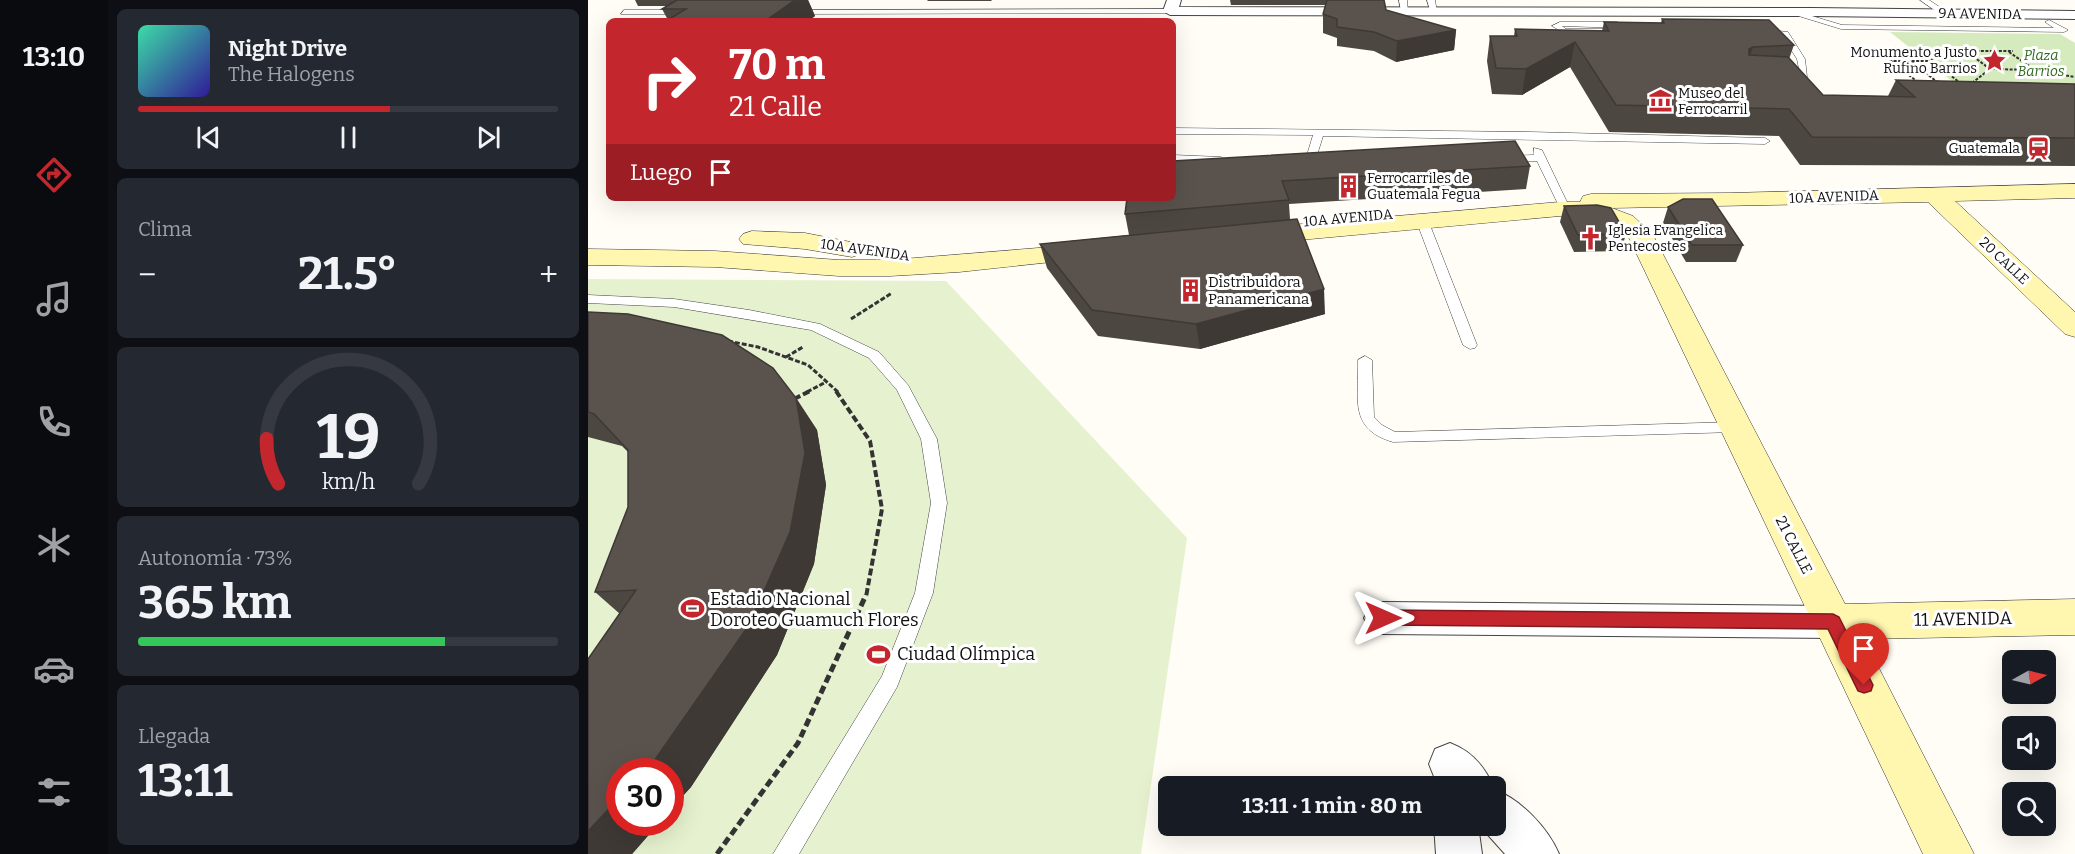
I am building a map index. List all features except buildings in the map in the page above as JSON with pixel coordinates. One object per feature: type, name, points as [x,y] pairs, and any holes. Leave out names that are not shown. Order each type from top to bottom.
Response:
[{"type":"main road","name":"10A AVENIDA","points":[[1641,235],[1624,220],[1579,210],[1232,234],[1562,202],[2075,191]]},
{"type":"main road","name":"20 CALLE","points":[[1933,194],[2075,328]]},
{"type":"main road","points":[[1641,235],[1643,222],[1653,214],[1729,200]]},
{"type":"main road","name":"21 CALLE","points":[[1641,235],[1949,854]]},
{"type":"main road","name":"10A AVENIDA","points":[[588,236],[741,238],[805,242],[921,258],[1109,245],[959,264],[890,268],[839,268],[715,259],[588,257]]},
{"type":"main road","name":"11 AVENIDA","points":[[1833,622],[2075,617]]},
{"type":"street","points":[[2019,0],[2075,32]]},
{"type":"street","points":[[2037,0],[2072,17]]},
{"type":"street","name":"9A AVENIDA","points":[[1172,6],[1433,6],[1627,16],[1812,10],[2072,17]]},
{"type":"street","name":"11 AVENIDA","points":[[1383,618],[1833,622]]},
{"type":"street","points":[[1506,822],[1536,854]]},
{"type":"street","points":[[1457,836],[1459,854]]},
{"type":"lane","points":[[1924,0],[1946,14]]},
{"type":"lane","name":"9A AVENIDA","points":[[778,12],[1172,6]]},
{"type":"lane","points":[[1812,10],[2048,18],[2064,30],[1841,27],[1812,10]]},
{"type":"lane","points":[[624,12],[695,12]]},
{"type":"lane","points":[[1627,16],[1564,31],[1556,27],[1560,24],[1617,24],[1627,16]]},
{"type":"lane","points":[[1769,23],[1754,27],[1781,32],[1793,43],[1801,59],[1804,75],[1797,78],[1776,78]]},
{"type":"lane","points":[[1176,131],[1530,135],[1765,141]]},
{"type":"lane","points":[[1318,133],[1304,164],[1320,164]]},
{"type":"lane","points":[[1530,135],[1562,202]]},
{"type":"lane","points":[[1176,158],[1235,160]]},
{"type":"lane","points":[[1493,159],[1541,158]]},
{"type":"lane","points":[[1422,220],[1470,345]]},
{"type":"lane","points":[[588,299],[674,303],[815,327],[874,356],[903,388],[929,440],[939,503],[924,593],[890,681],[796,840],[784,854]]},
{"type":"lane","points":[[1365,360],[1367,419],[1377,429],[1393,437],[1735,427]]},
{"type":"path","points":[[1874,46],[1925,89]]},
{"type":"path","points":[[1893,46],[1942,87]]},
{"type":"path","points":[[1916,47],[1966,87],[1977,88]]},
{"type":"path","points":[[2035,70],[2009,52],[1966,51],[1990,69],[2035,70],[2075,77]]},
{"type":"path","points":[[1892,61],[1933,61]]},
{"type":"path","points":[[1966,87],[1990,69]]},
{"type":"path","points":[[858,315],[889,297],[895,290]]},
{"type":"path","points":[[717,339],[758,347],[807,365],[840,394],[870,441],[882,509],[864,600],[798,743],[717,854]]},
{"type":"path","points":[[793,400],[826,382]]},
{"type":"green space","name":"Plaza Barrios","points":[[1890,32],[2060,34],[2075,43],[2075,92],[1963,90]]},
{"type":"green space","name":"Ciudad Olímpica","points":[[588,279],[946,281],[1187,538],[1141,854],[588,854]]},
{"type":"place","name":"Monumento a Justo Rufino Barrios","points":[[1995,60]]},
{"type":"place","name":"Museo del Ferrocarril","points":[[1660,101]]},
{"type":"place","name":"Guatemala","points":[[2038,148]]},
{"type":"place","name":"Ferrocarriles de Guatemala Fegua","points":[[1349,186]]},
{"type":"place","name":"Iglesia Evangelica Pentecostes","points":[[1590,238]]},
{"type":"place","name":"Distribuidora Panamericana","points":[[1190,291]]},
{"type":"place","name":"Estadio Nacional Doroteo Guamuch Flores","points":[[692,609]]},
{"type":"place","name":"Ciudad Olímpica","points":[[879,654]]},
{"type":"route","points":[[1383,618],[1833,622],[1864,685]]}]
